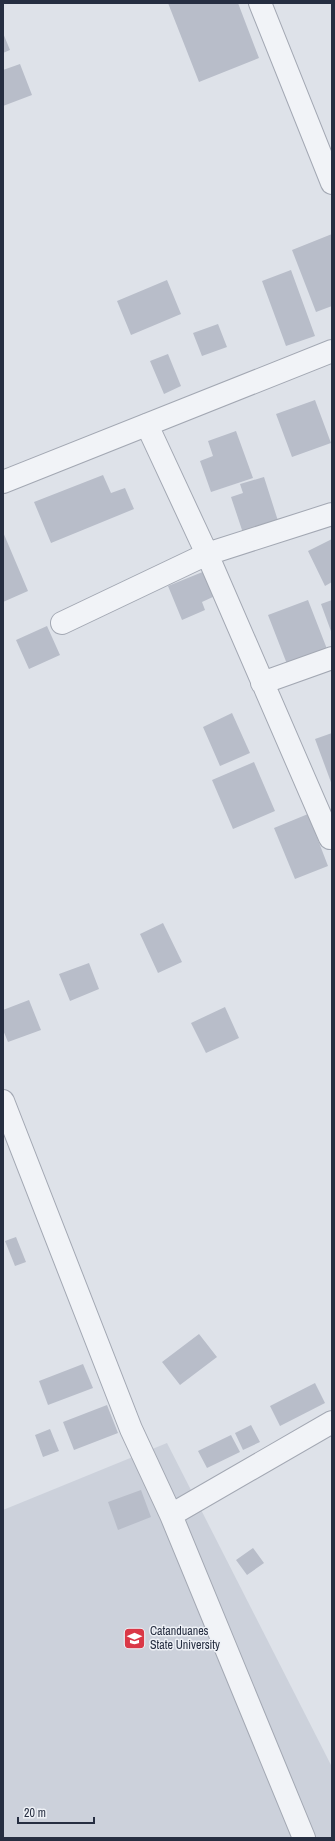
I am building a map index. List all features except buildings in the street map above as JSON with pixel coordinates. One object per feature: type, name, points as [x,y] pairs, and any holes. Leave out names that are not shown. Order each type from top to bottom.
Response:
[{"type":"street","points":[[260,3],[332,183]]},
{"type":"street","points":[[3,482],[332,351]]},
{"type":"street","points":[[147,425],[207,554],[330,838]]},
{"type":"street","points":[[62,622],[207,554],[332,514]]},
{"type":"street","points":[[262,683],[332,658]]},
{"type":"street","points":[[3,1101],[131,1429],[171,1515],[304,1838]]},
{"type":"street","points":[[171,1515],[332,1422]]},
{"type":"shaded area","name":"Catanduanes State University","points":[[167,1443],[332,1767],[332,1838],[3,1838],[3,1510]]},
{"type":"place","name":"Catanduanes State University","points":[[135,1638]]}]
